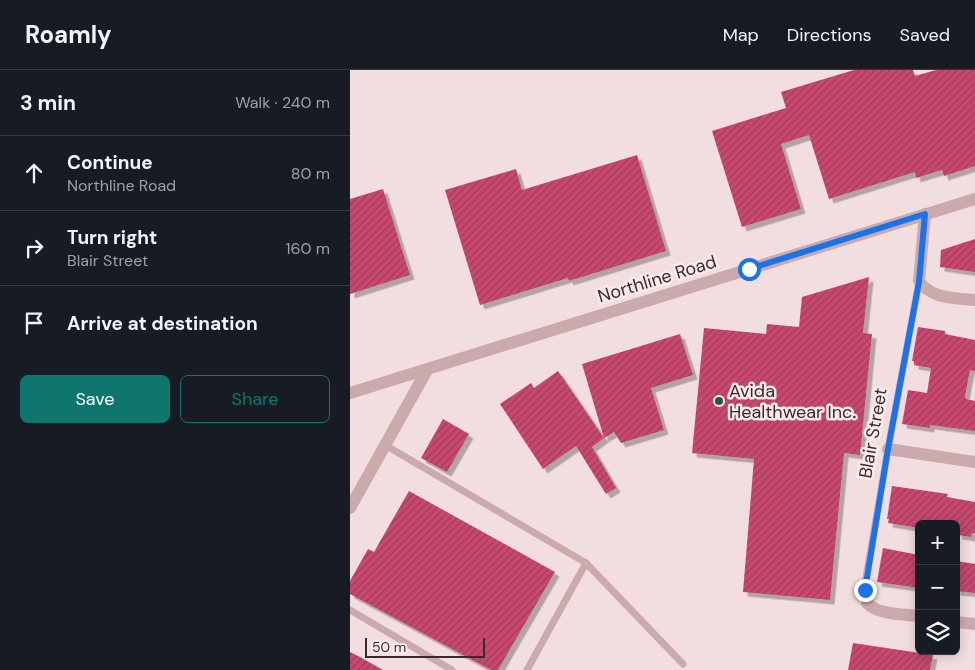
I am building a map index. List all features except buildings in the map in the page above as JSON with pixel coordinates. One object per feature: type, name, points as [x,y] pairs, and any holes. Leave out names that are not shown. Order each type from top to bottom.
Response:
[{"type":"street","name":"Northline Road","points":[[350,393],[975,199]]},
{"type":"street","name":"Blair Street","points":[[919,282],[925,214]]},
{"type":"street","points":[[919,282],[924,289],[931,293],[975,300]]},
{"type":"street","points":[[350,508],[426,370]]},
{"type":"street","points":[[888,449],[975,462]]},
{"type":"street","name":"Blair Street","points":[[867,603],[878,610],[915,615]]},
{"type":"street","points":[[960,622],[975,624]]},
{"type":"lane","name":"Blair Street","points":[[867,603],[865,583],[919,282]]},
{"type":"lane","points":[[385,445],[586,564],[683,664]]},
{"type":"lane","points":[[527,670],[586,564]]},
{"type":"lane","points":[[350,610],[452,670]]},
{"type":"place","name":"Avida Healthwear Inc.","points":[[719,401]]},
{"type":"route","points":[[749,269],[925,214],[919,282],[888,449],[865,590]]}]
